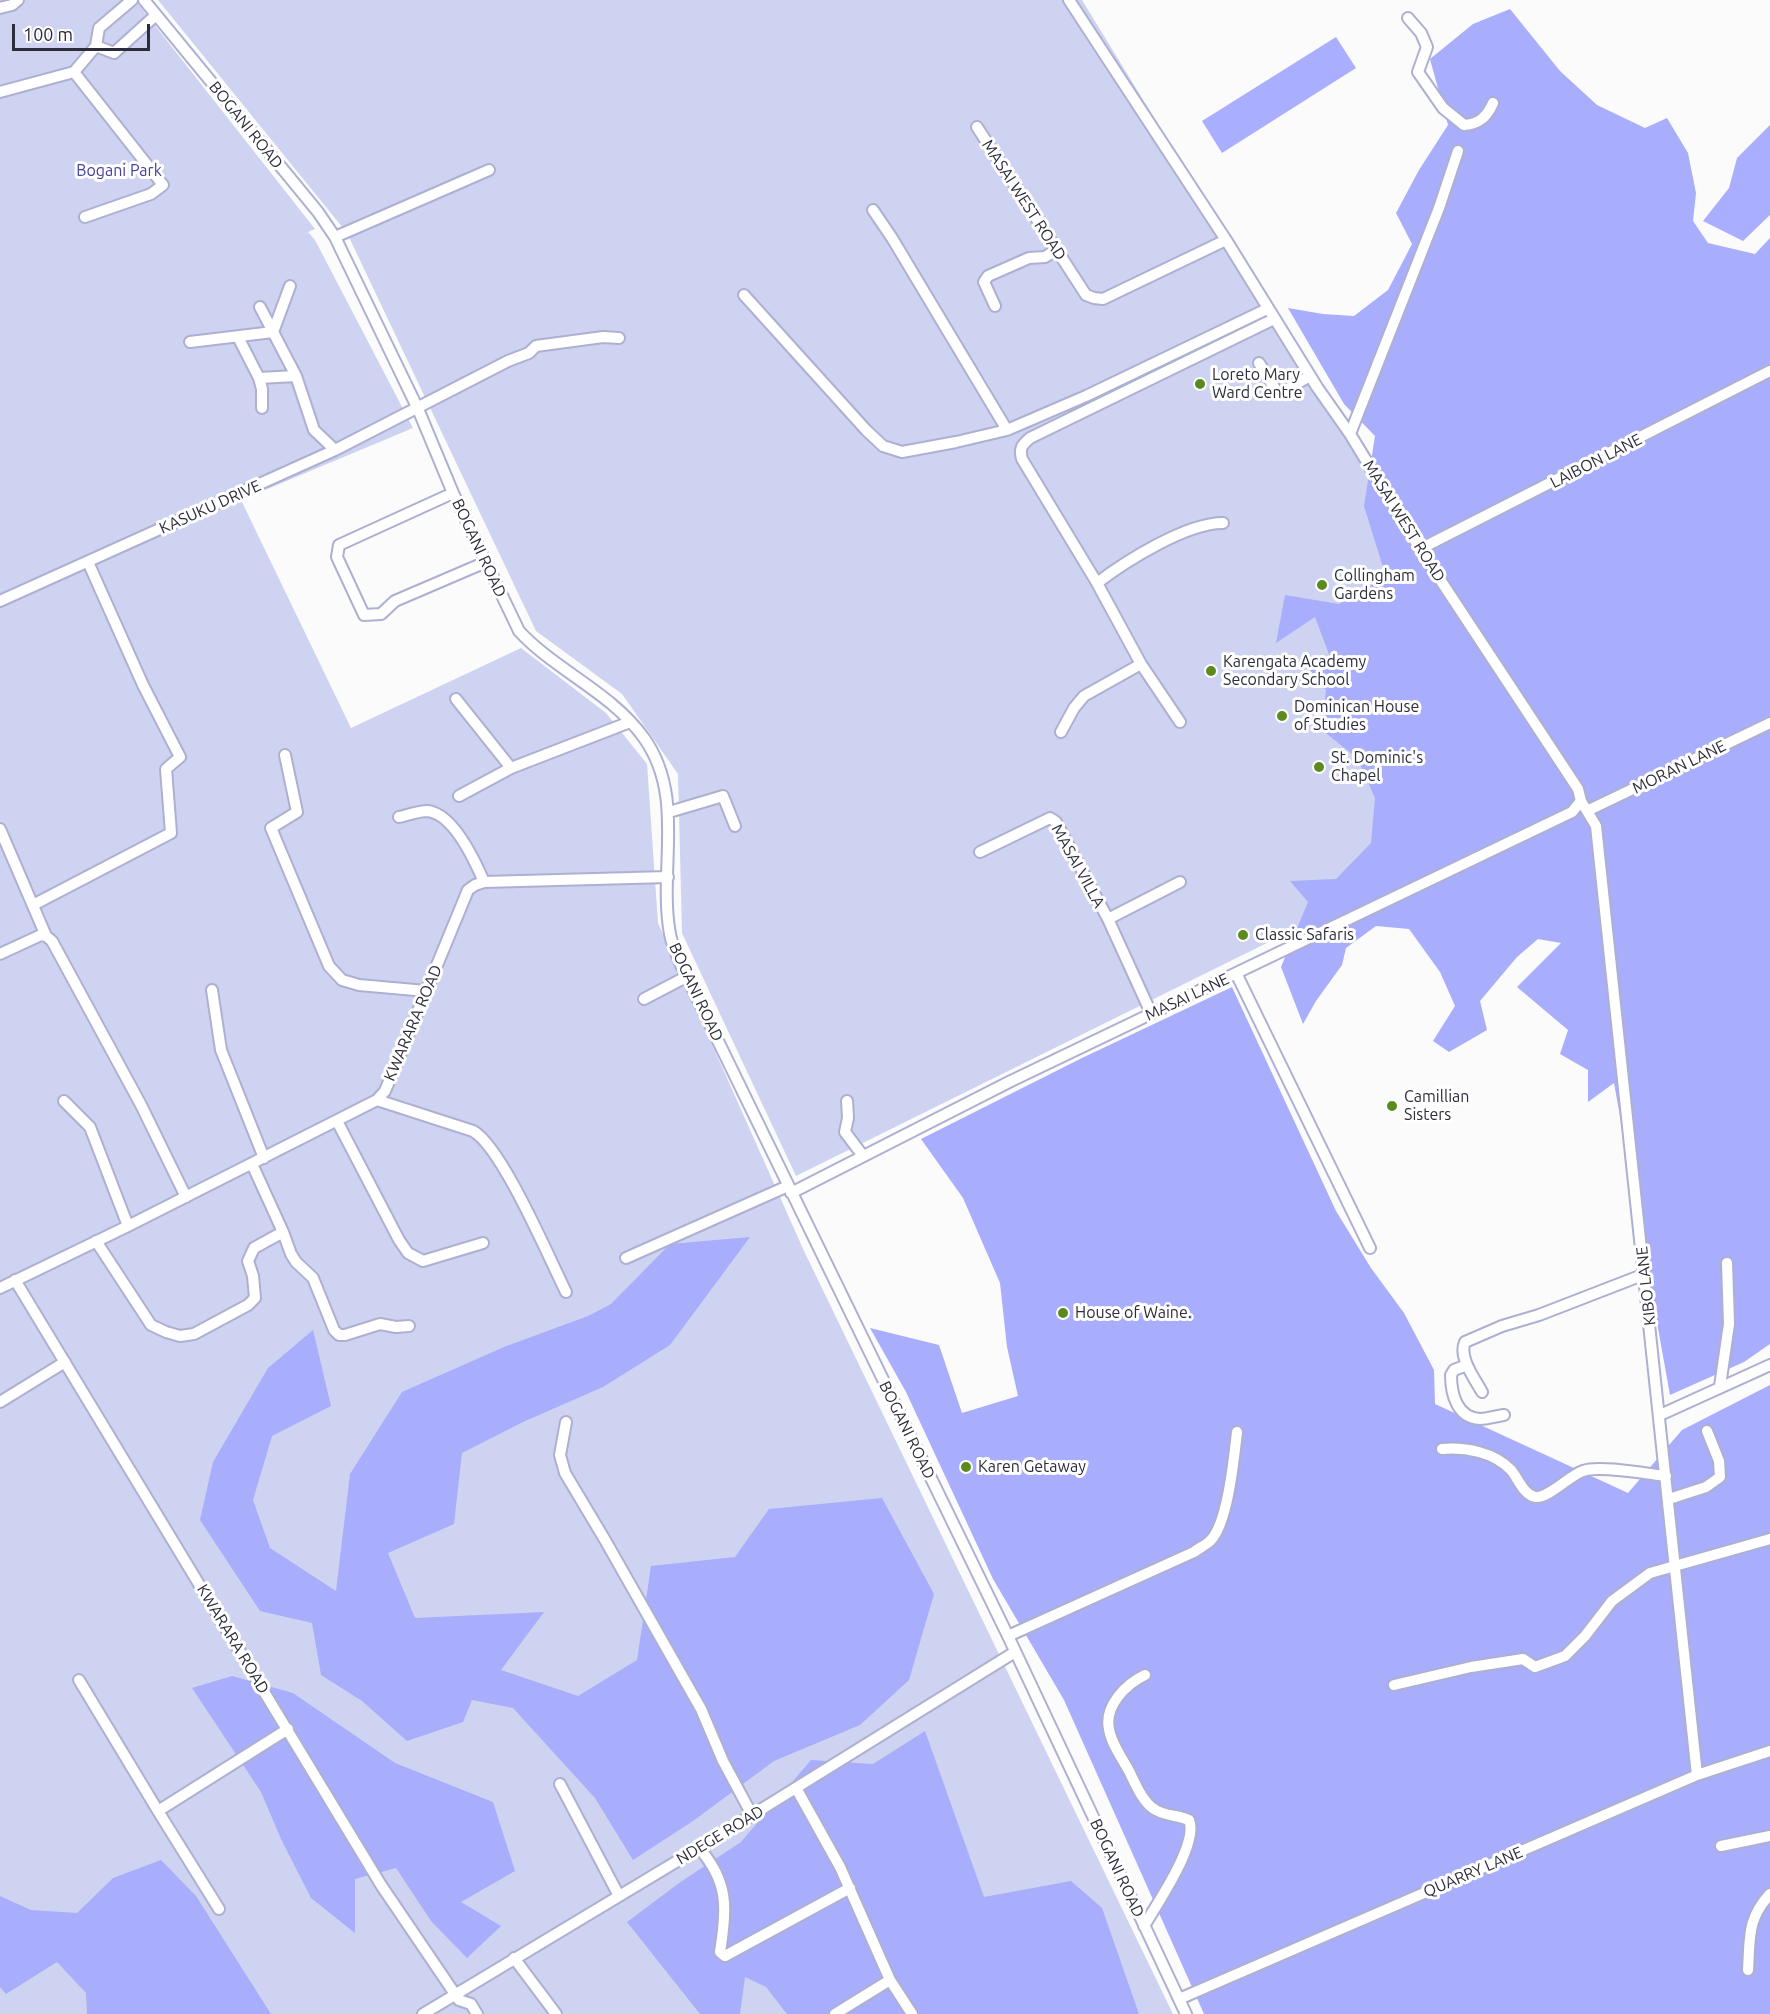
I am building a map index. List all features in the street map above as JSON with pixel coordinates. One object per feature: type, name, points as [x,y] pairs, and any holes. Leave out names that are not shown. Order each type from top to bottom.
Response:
[{"type":"street","points":[[0,8],[12,5],[18,0]]},
{"type":"street","points":[[0,92],[74,72],[96,46],[99,28],[132,0]]},
{"type":"street","name":"MASAI WEST ROAD","points":[[1069,0],[1226,240],[1267,309],[1350,434],[1420,549],[1572,780],[1580,794],[1581,801]]},
{"type":"street","name":"BOGANI ROAD","points":[[148,1],[156,15],[318,212],[335,237],[418,409],[453,493],[512,617],[524,636],[538,649],[589,684],[630,722],[643,737],[659,768],[669,812],[670,934],[687,977],[1008,1636],[1186,2014]]},
{"type":"street","points":[[96,46],[114,53],[156,15]]},
{"type":"street","points":[[1408,18],[1421,33],[1427,47],[1418,72],[1443,108],[1464,125],[1476,124],[1488,114],[1493,103]]},
{"type":"street","points":[[74,72],[163,185],[152,194],[85,217]]},
{"type":"street","name":"MASAI WEST ROAD","points":[[977,127],[1086,295],[1103,299],[1226,240]]},
{"type":"street","points":[[1350,434],[1458,151]]},
{"type":"street","points":[[335,237],[489,170]]},
{"type":"street","points":[[873,210],[1007,430]]},
{"type":"street","points":[[995,306],[984,282],[988,276],[1029,258],[1044,257],[1056,250]]},
{"type":"street","points":[[273,332],[290,286]]},
{"type":"street","points":[[744,295],[883,446],[892,450],[911,451],[1007,430],[1086,396],[1267,309]]},
{"type":"street","points":[[260,307],[296,375],[314,430],[336,450]]},
{"type":"street","points":[[1180,722],[1141,664],[1097,583],[1022,459],[1020,452],[1022,446],[1030,438],[1274,319]]},
{"type":"street","points":[[190,342],[273,332]]},
{"type":"street","points":[[238,337],[259,378],[262,389],[262,408]]},
{"type":"street","name":"KASUKU DRIVE","points":[[0,601],[336,450],[418,409],[428,401],[530,352],[536,346],[603,337],[619,338]]},
{"type":"street","points":[[1259,363],[1277,392],[1284,391],[1310,376]]},
{"type":"street","name":"LAIBON LANE","points":[[1420,549],[1770,371]]},
{"type":"street","points":[[259,378],[296,375]]},
{"type":"street","points":[[453,493],[339,545],[336,557],[364,615],[381,614],[395,601],[486,562]]},
{"type":"street","points":[[1097,583],[1131,558],[1198,527],[1223,523]]},
{"type":"street","points":[[33,905],[171,833],[166,769],[180,757],[143,685],[88,562]]},
{"type":"street","points":[[1061,732],[1074,708],[1084,696],[1141,664]]},
{"type":"street","points":[[456,699],[511,768]]},
{"type":"street","points":[[459,796],[511,768],[630,722]]},
{"type":"street","name":"MORAN LANE","points":[[1589,810],[1770,723]]},
{"type":"street","points":[[285,755],[297,812],[271,828],[329,966],[342,980],[359,985],[426,991]]},
{"type":"street","points":[[669,812],[723,796],[735,826]]},
{"type":"street","name":"KIBO LANE","points":[[1581,801],[1589,810],[1596,826],[1603,875],[1697,1775]]},
{"type":"street","name":"MASAI LANE","points":[[626,1258],[790,1190],[863,1156],[1151,1013],[1572,812],[1581,801]]},
{"type":"street","points":[[399,817],[426,811],[435,813],[454,830],[467,847],[484,882],[668,877]]},
{"type":"street","name":"MASAI VILLA","points":[[980,852],[1050,818],[1053,819],[1108,920],[1151,1013]]},
{"type":"street","points":[[0,829],[46,936],[52,941],[141,1105],[186,1197]]},
{"type":"street","name":"KWARARA ROAD","points":[[0,1288],[378,1100],[385,1091],[468,890],[484,882]]},
{"type":"street","name":"MASAI VILLA","points":[[1108,920],[1180,882]]},
{"type":"street","points":[[0,954],[41,935],[46,936]]},
{"type":"street","points":[[1236,974],[1370,1248]]},
{"type":"street","points":[[644,999],[687,977]]},
{"type":"street","points":[[212,990],[221,1050],[264,1158]]},
{"type":"street","points":[[378,1100],[473,1131],[486,1140],[515,1190],[566,1292]]},
{"type":"street","points":[[64,1101],[90,1127],[128,1226]]},
{"type":"street","points":[[847,1101],[848,1118],[845,1132],[863,1156]]},
{"type":"street","points":[[337,1121],[408,1253],[423,1261],[483,1243]]},
{"type":"street","points":[[252,1164],[291,1254],[313,1278],[334,1330],[339,1335],[345,1335],[380,1324],[396,1327],[409,1326]]},
{"type":"street","points":[[96,1241],[151,1325],[180,1336],[194,1334],[252,1302],[255,1298],[248,1261],[254,1248],[283,1232]]},
{"type":"street","points":[[1720,1386],[1729,1324],[1727,1263]]},
{"type":"street","points":[[1482,1392],[1467,1365],[1463,1350],[1465,1342],[1502,1326],[1539,1315],[1645,1274]]},
{"type":"street","name":"KWARARA ROAD","points":[[15,1281],[381,1885],[459,2000],[471,2004],[477,2014]]},
{"type":"street","points":[[0,1402],[65,1362]]},
{"type":"street","points":[[1467,1365],[1454,1370],[1450,1375],[1454,1399],[1459,1408],[1478,1419],[1504,1415]]},
{"type":"street","points":[[1660,1415],[1770,1365]]},
{"type":"street","points":[[566,1422],[560,1455],[565,1473],[701,1709],[723,1761],[752,1815]]},
{"type":"street","points":[[1669,1499],[1706,1487],[1720,1477],[1719,1461],[1707,1431]]},
{"type":"street","points":[[1008,1636],[1194,1552],[1210,1541],[1221,1518],[1230,1485],[1237,1432]]},
{"type":"street","points":[[1442,1449],[1462,1448],[1477,1451],[1501,1462],[1528,1493],[1535,1497],[1550,1493],[1564,1481],[1586,1469],[1666,1476]]},
{"type":"street","points":[[1394,1685],[1471,1667],[1522,1659],[1535,1668],[1565,1656],[1585,1636],[1612,1601],[1650,1573],[1770,1539]]},
{"type":"street","name":"NDEGE ROAD","points":[[423,2014],[699,1848],[1015,1652]]},
{"type":"street","points":[[1144,1926],[1180,1864],[1191,1829],[1191,1821],[1187,1818],[1162,1812],[1149,1804],[1138,1789],[1109,1731],[1108,1719],[1120,1695],[1129,1685],[1145,1675]]},
{"type":"street","points":[[79,1680],[219,1909]]},
{"type":"street","points":[[158,1811],[288,1729]]},
{"type":"street","name":"QUARRY LANE","points":[[1179,1999],[1697,1775],[1770,1751]]},
{"type":"street","points":[[560,1784],[619,1896]]},
{"type":"street","points":[[796,1788],[840,1867],[890,1980],[912,2014]]},
{"type":"street","points":[[1721,1846],[1770,1836]]},
{"type":"street","points":[[699,1848],[707,1857],[724,1894],[725,1922],[720,1952],[725,1956],[850,1888]]},
{"type":"street","points":[[1748,1970],[1751,1926],[1755,1912],[1770,1894]]},
{"type":"street","points":[[514,1958],[556,2014]]},
{"type":"street","points":[[835,2014],[890,1980]]},
{"type":"green space","name":"Bogani Park","points":[[0,0],[135,0],[315,229],[308,232],[315,240],[413,428],[241,500],[351,728],[521,648],[606,713],[647,764],[658,923],[804,1251],[1173,2014],[0,2014]]},
{"type":"green space","points":[[158,0],[1082,0],[1568,794],[796,1176],[682,933],[678,774],[622,694],[536,631],[347,233]]},
{"type":"shaded area","points":[[1510,9],[1560,71],[1597,105],[1645,128],[1667,118],[1688,153],[1696,193],[1693,221],[1708,243],[1755,254],[1770,238],[1770,1344],[1744,1362],[1670,1395],[1614,1083],[1588,1102],[1588,1070],[1560,1054],[1568,1030],[1517,987],[1561,943],[1538,939],[1517,957],[1480,1001],[1487,1030],[1449,1052],[1433,1041],[1455,1006],[1440,972],[1409,929],[1376,926],[1346,948],[1342,965],[1316,1001],[1303,1024],[1281,967],[1308,902],[1290,881],[1336,879],[1371,843],[1375,798],[1357,758],[1322,730],[1326,689],[1297,680],[1330,657],[1315,617],[1276,643],[1285,595],[1339,604],[1386,577],[1364,506],[1375,436],[1344,404],[1288,308],[1354,316],[1388,290],[1412,244],[1396,213],[1419,170],[1448,125],[1430,59],[1473,24]]},
{"type":"shaded area","points":[[1336,37],[1356,68],[1222,153],[1202,121]]},
{"type":"shaded area","points":[[1770,125],[1770,215],[1743,241],[1703,221],[1729,188],[1737,158]]},
{"type":"shaded area","points":[[1232,987],[1336,1211],[1371,1268],[1404,1313],[1434,1370],[1435,1404],[1628,1493],[1682,1430],[1770,1385],[1770,2014],[1204,2014],[1064,1700],[993,1579],[906,1392],[870,1328],[939,1345],[962,1413],[1018,1396],[1007,1347],[1000,1283],[963,1198],[921,1139],[1082,1058]]},
{"type":"shaded area","points":[[750,1237],[670,1345],[603,1387],[523,1422],[462,1453],[454,1524],[388,1553],[415,1618],[544,1612],[501,1670],[578,1696],[637,1660],[651,1566],[735,1557],[769,1509],[882,1498],[934,1594],[909,1680],[860,1725],[774,1761],[693,1821],[633,1860],[595,1798],[513,1708],[472,1700],[463,1722],[407,1741],[362,1701],[321,1675],[312,1623],[260,1611],[200,1520],[213,1462],[268,1368],[313,1330],[331,1406],[272,1436],[253,1500],[270,1548],[336,1591],[350,1474],[402,1392],[504,1347],[588,1316],[611,1304],[670,1244]]},
{"type":"shaded area","points":[[232,1676],[293,1693],[395,1763],[493,1802],[515,1871],[461,1902],[501,1926],[467,1958],[431,1921],[396,1868],[355,1879],[355,1933],[311,1898],[281,1839],[261,1792],[192,1688]]},
{"type":"shaded area","points":[[925,1731],[984,1897],[1071,1881],[1102,1908],[1139,2014],[787,2014],[766,1987],[745,1977],[740,2014],[700,2014],[627,1922],[679,1883],[741,1842],[811,1760],[873,1764]]},
{"type":"shaded area","points":[[161,1860],[196,1896],[271,2014],[87,2014],[86,1993],[57,1962],[6,1994],[0,1987],[0,1896],[31,1910],[77,1913],[113,1878]]},
{"type":"place","name":"Loreto Mary Ward Centre","points":[[1200,384]]},
{"type":"place","name":"Collingham Gardens","points":[[1322,585]]},
{"type":"place","name":"Karengata Academy Secondary School","points":[[1211,671]]},
{"type":"place","name":"Dominican House of Studies","points":[[1282,716]]},
{"type":"place","name":"St. Dominic's Chapel","points":[[1319,767]]},
{"type":"place","name":"Classic Safaris","points":[[1243,935]]},
{"type":"place","name":"Camillian Sisters","points":[[1392,1106]]},
{"type":"place","name":"House of Waine.","points":[[1063,1313]]},
{"type":"place","name":"Karen Getaway","points":[[966,1467]]}]
